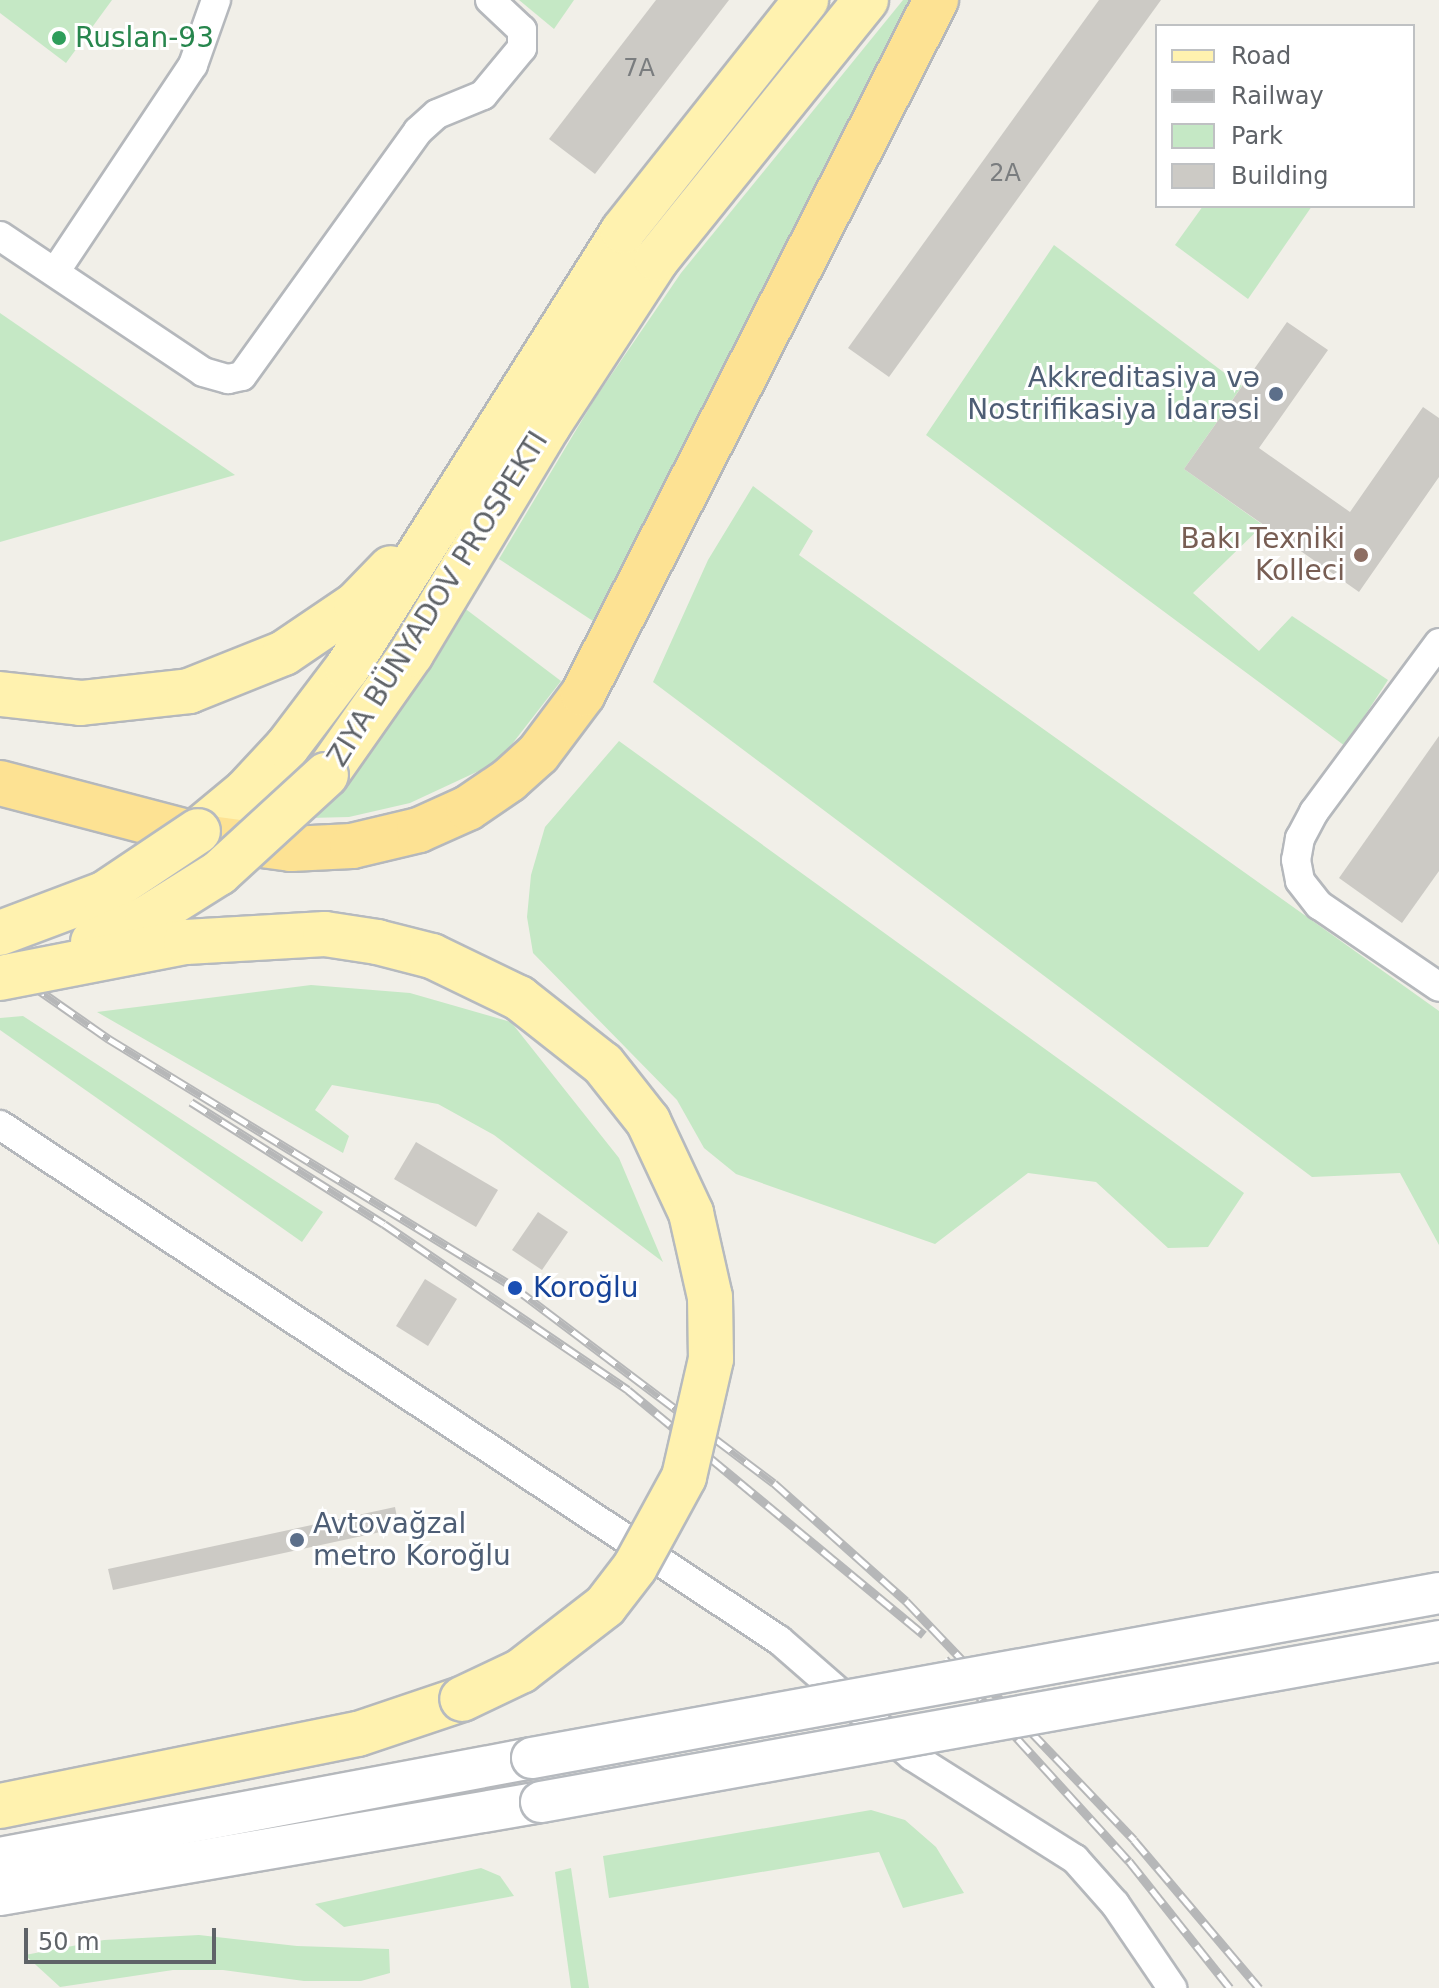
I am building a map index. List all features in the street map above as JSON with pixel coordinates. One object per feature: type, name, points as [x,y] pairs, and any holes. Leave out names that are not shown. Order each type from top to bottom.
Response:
[{"type":"highway","points":[[0,783],[109,815],[240,844],[323,849],[419,830],[468,808],[538,754],[583,694],[936,0]]},
{"type":"main road","name":"ZIYA BÜNYADOV PROSPEKTI","points":[[0,933],[117,886],[246,791],[347,668],[493,431],[623,231],[806,0]]},
{"type":"main road","name":"ZIYA BÜNYADOV PROSPEKTI","points":[[0,976],[77,949],[190,893],[276,825],[326,775],[411,654],[573,386],[657,259],[866,0]]},
{"type":"main road","points":[[0,694],[81,703],[139,700],[204,686],[284,653],[356,604],[385,576],[493,431]]},
{"type":"main road","points":[[0,976],[186,942],[325,934],[377,942],[432,956],[519,998],[603,1064],[648,1121],[691,1213],[710,1297],[711,1359],[684,1477],[642,1556],[605,1606],[521,1671],[462,1699],[358,1734],[0,1806]]},
{"type":"main road","points":[[0,1858],[1439,1593]]},
{"type":"main road","points":[[0,1895],[541,1802],[1439,1641]]},
{"type":"street","points":[[55,272],[193,65],[216,0]]},
{"type":"street","points":[[0,236],[203,372],[228,379],[242,376],[418,131],[437,114],[483,95],[522,48],[522,30],[490,0]]},
{"type":"street","points":[[1439,643],[1314,812],[1300,838],[1296,860],[1300,881],[1319,905],[1439,987]]},
{"type":"street","points":[[0,1125],[779,1640],[912,1756],[1075,1859],[1115,1904],[1172,1988]]},
{"type":"green space","name":"Ruslan-93","points":[[0,0],[112,0],[66,63],[0,13]]},
{"type":"green space","points":[[519,0],[574,0],[554,29]]},
{"type":"green space","points":[[903,0],[915,0],[599,625],[499,559],[594,400],[681,273]]},
{"type":"green space","points":[[1202,208],[1311,208],[1248,299],[1175,245]]},
{"type":"green space","points":[[1054,245],[1242,386],[1184,469],[1263,525],[1193,593],[1259,651],[1292,616],[1388,680],[1345,746],[926,435]]},
{"type":"green space","points":[[0,313],[235,475],[0,542]]},
{"type":"green space","points":[[753,486],[813,531],[799,555],[1439,1011],[1439,1245],[1400,1173],[1312,1177],[653,682],[708,560]]},
{"type":"green space","points":[[459,604],[561,681],[498,762],[410,803],[349,817],[309,818]]},
{"type":"green space","points":[[619,741],[1244,1193],[1208,1247],[1168,1248],[1096,1182],[1028,1173],[935,1244],[736,1174],[704,1148],[677,1100],[533,953],[527,917],[531,875],[545,827]]},
{"type":"green space","points":[[311,985],[410,993],[511,1022],[619,1158],[663,1262],[494,1135],[438,1104],[332,1085],[315,1110],[349,1136],[343,1153],[97,1012]]},
{"type":"green space","points":[[23,1016],[323,1212],[302,1242],[0,1030],[0,1018]]},
{"type":"green space","points":[[871,1810],[905,1820],[936,1847],[964,1893],[903,1908],[879,1852],[609,1898],[603,1856]]},
{"type":"green space","points":[[481,1868],[500,1876],[514,1896],[344,1927],[315,1904]]},
{"type":"green space","points":[[571,1868],[589,1988],[571,1988],[555,1872]]},
{"type":"green space","points":[[199,1935],[297,1946],[389,1949],[390,1973],[361,1981],[304,1981],[223,1970],[173,1970],[60,1987],[25,1955],[104,1940]]},
{"type":"building","points":[[656,0],[729,0],[595,174],[549,139]]},
{"type":"building","points":[[1099,0],[1161,0],[889,377],[848,348]]},
{"type":"building","points":[[1287,322],[1328,350],[1259,448],[1350,512],[1423,407],[1439,418],[1439,477],[1359,592],[1184,469]]},
{"type":"building","points":[[1439,736],[1439,871],[1402,923],[1339,878]]},
{"type":"building","points":[[416,1142],[498,1190],[476,1227],[394,1179]]},
{"type":"building","points":[[538,1212],[568,1232],[542,1270],[512,1250]]},
{"type":"building","points":[[425,1279],[457,1299],[428,1346],[396,1326]]},
{"type":"building","points":[[395,1507],[399,1528],[113,1590],[108,1569]]},
{"type":"railway","points":[[0,963],[109,1039],[515,1288],[774,1483],[906,1601],[1134,1840],[1259,1988]]},
{"type":"railway","points":[[191,1102],[384,1224],[628,1390],[924,1635]]},
{"type":"railway","points":[[945,1659],[1129,1861],[1230,1988]]},
{"type":"place","name":"Ruslan-93","points":[[59,38]]},
{"type":"place","name":"Akkreditasiya və Nostrifikasiya İdarəsi","points":[[1276,394]]},
{"type":"place","name":"Bakı Texniki Kolleci","points":[[1361,555]]},
{"type":"place","name":"Koroğlu","points":[[515,1288]]},
{"type":"place","name":"Avtovağzal metro Koroğlu","points":[[297,1540]]}]
